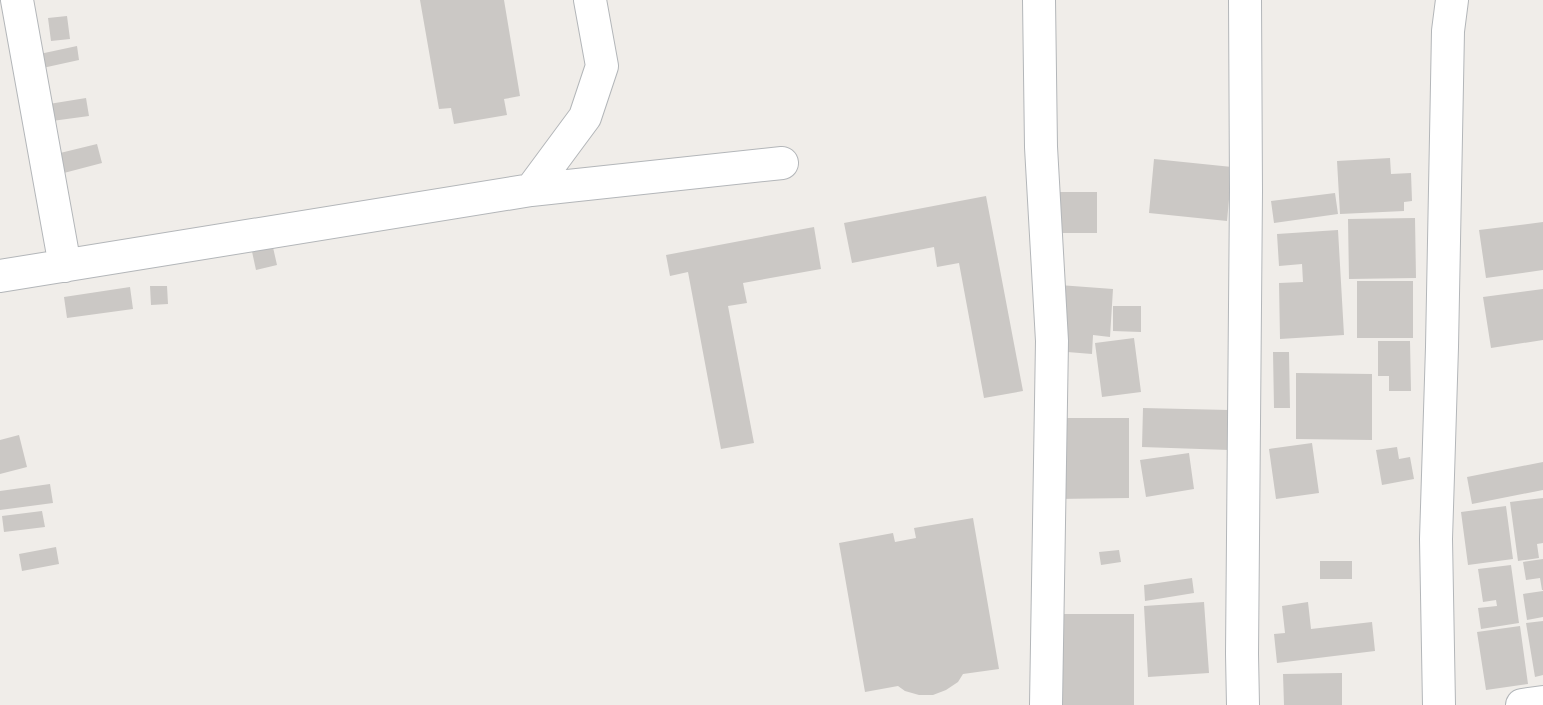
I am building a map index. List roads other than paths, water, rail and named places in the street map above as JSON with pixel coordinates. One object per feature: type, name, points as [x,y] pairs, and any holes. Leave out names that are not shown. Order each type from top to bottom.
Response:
[{"type":"street","points":[[17,0],[65,266]]},
{"type":"street","points":[[531,190],[585,117],[602,66],[590,0]]},
{"type":"street","points":[[1039,0],[1041,147],[1052,341],[1046,705]]},
{"type":"street","points":[[1243,705],[1245,0]]},
{"type":"street","points":[[1439,705],[1436,539],[1448,32],[1452,0]]},
{"type":"street","points":[[0,276],[531,190],[782,163]]},
{"type":"street","points":[[1522,705],[1543,702]]}]
